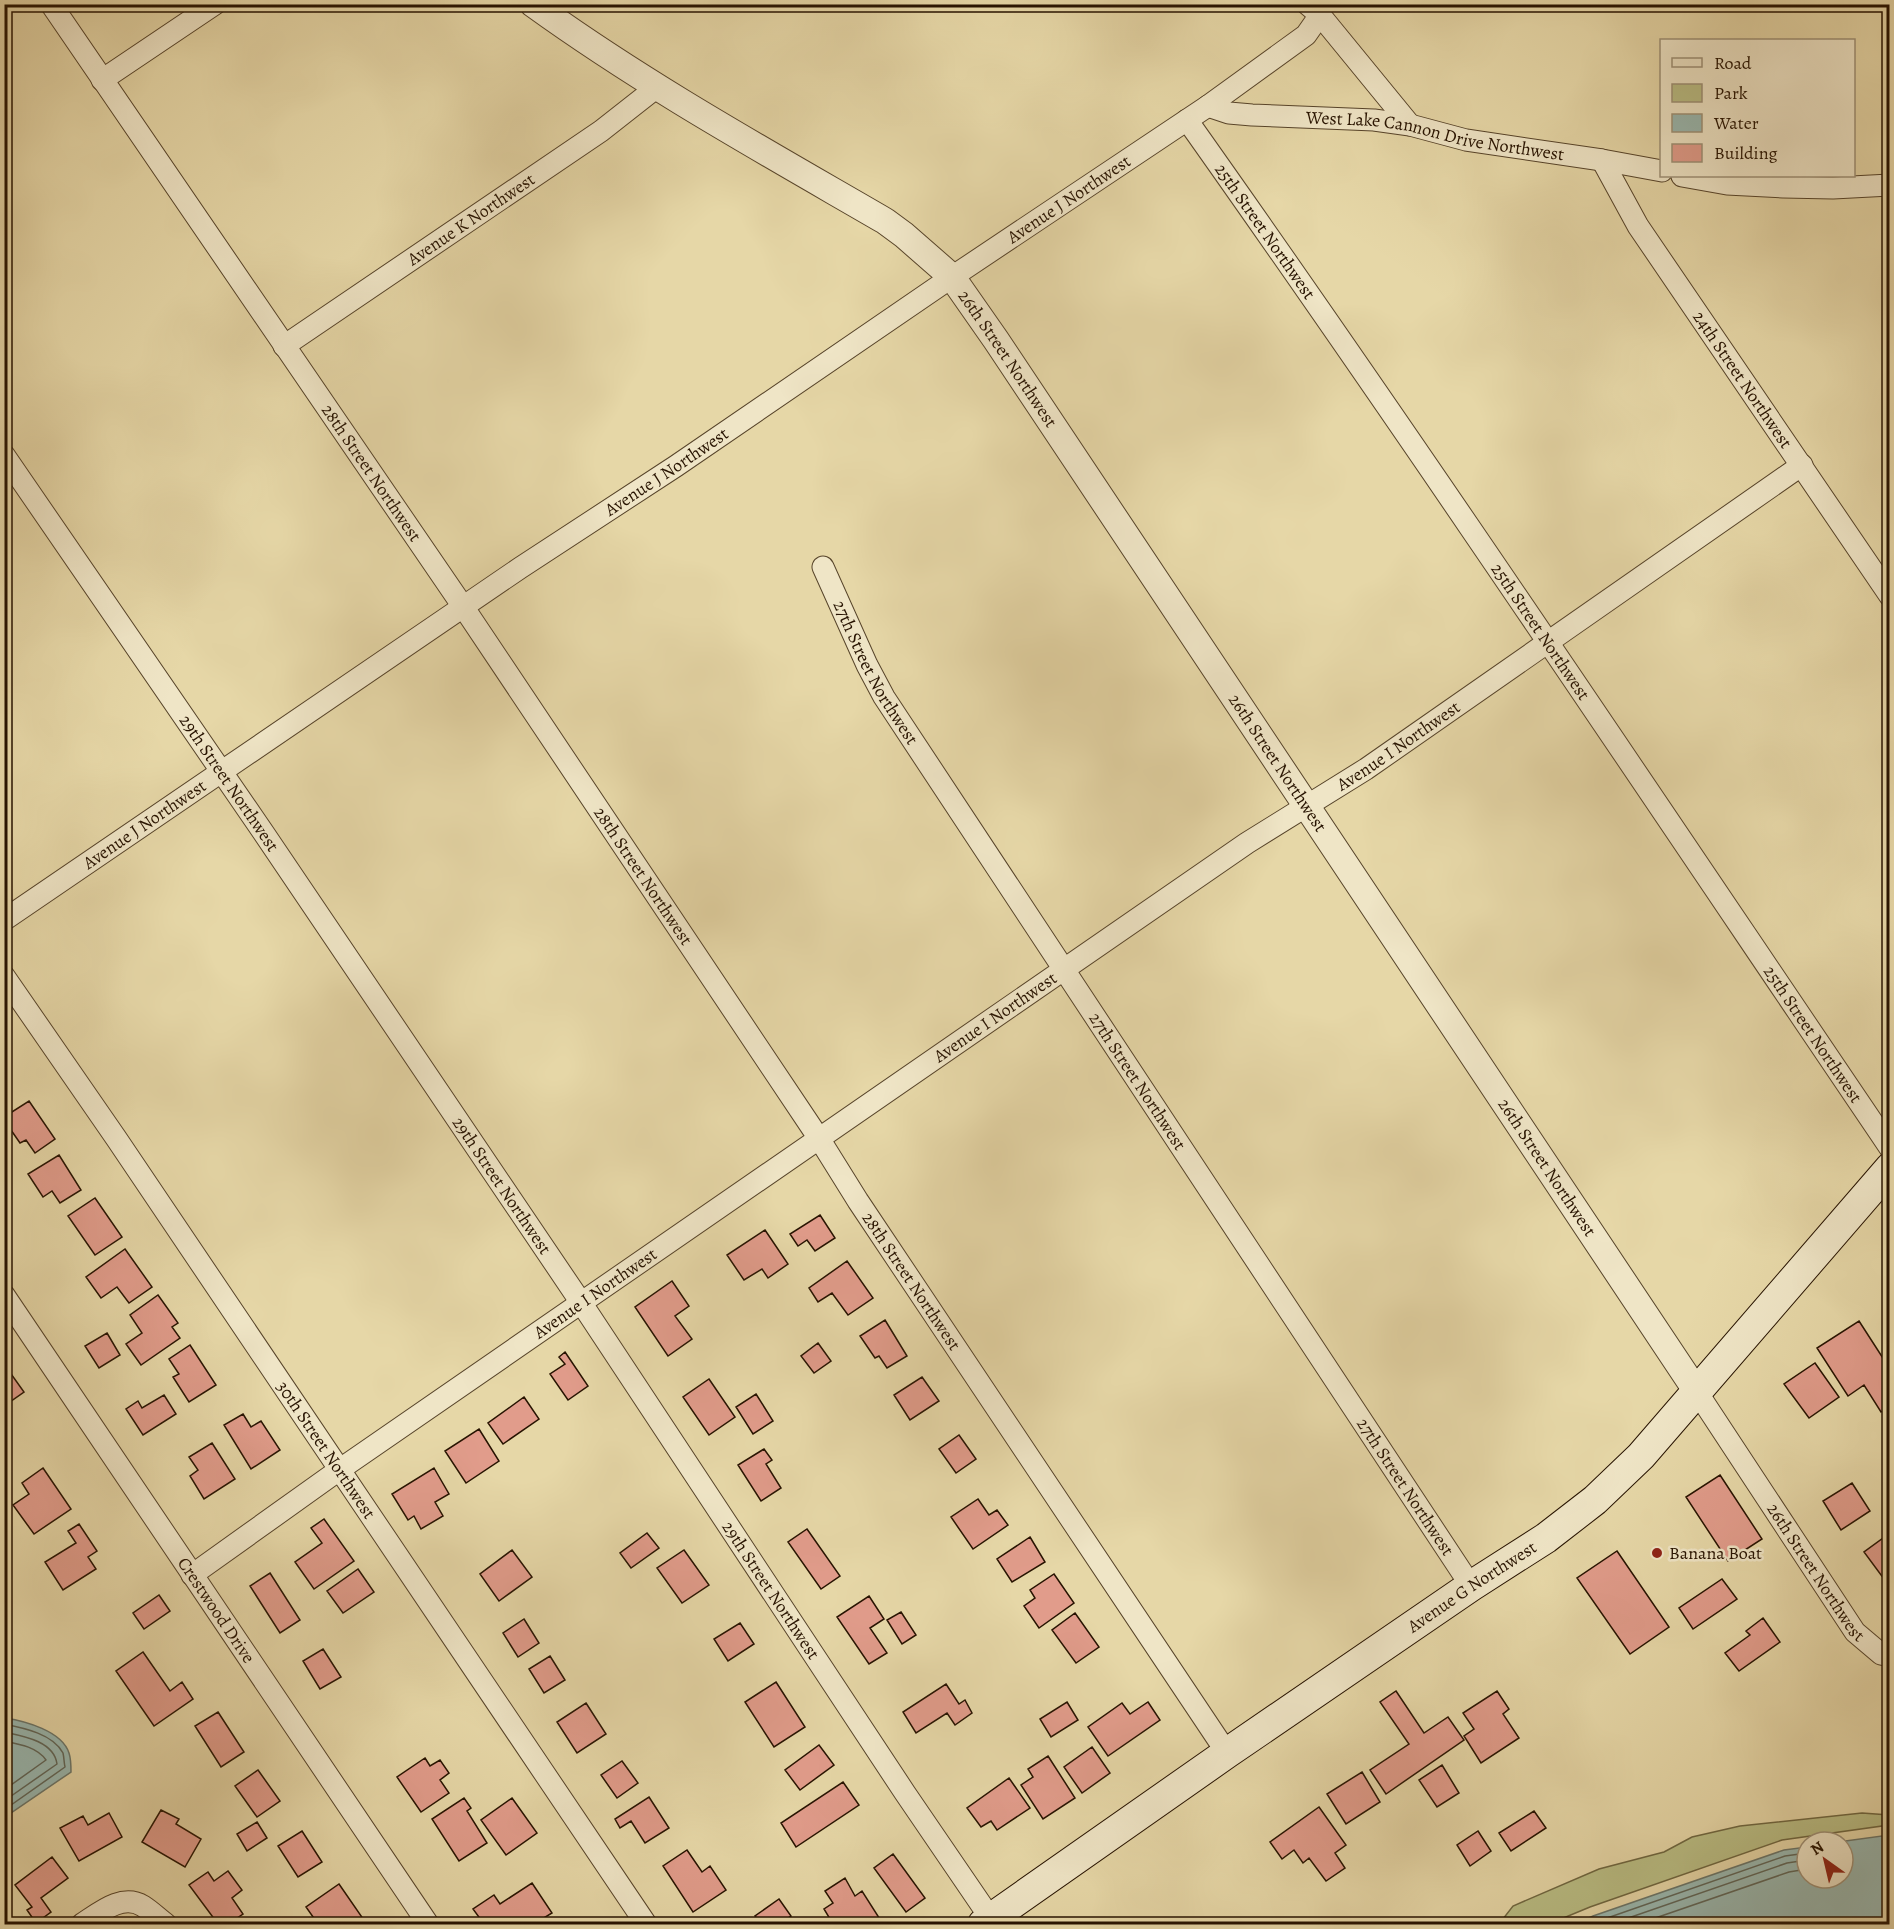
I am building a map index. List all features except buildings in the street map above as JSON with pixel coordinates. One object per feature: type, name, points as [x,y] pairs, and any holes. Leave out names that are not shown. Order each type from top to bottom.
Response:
[{"type":"main road","name":"Avenue G Northwest","points":[[987,1922],[1227,1753],[1289,1713],[1471,1586],[1546,1538],[1595,1500],[1641,1456],[1890,1168]]},
{"type":"street","name":"28th Street Northwest","points":[[51,4],[464,608],[1227,1753]]},
{"type":"street","points":[[102,80],[215,4]]},
{"type":"street","name":"26th Street Northwest","points":[[532,4],[580,39],[657,87],[885,221],[952,277],[1308,807],[1855,1632],[1881,1654],[1890,1656]]},
{"type":"street","points":[[1313,10],[1410,125]]},
{"type":"street","name":"Avenue J Northwest","points":[[4,920],[1208,106],[1306,35],[1313,10]]},
{"type":"street","name":"Avenue K Northwest","points":[[284,346],[601,130],[657,87]]},
{"type":"street","name":"West Lake Cannon Drive Northwest","points":[[1208,106],[1229,113],[1252,116],[1374,120],[1410,125],[1466,140],[1660,171]]},
{"type":"street","name":"25th Street Northwest","points":[[1187,120],[1312,296],[1470,526],[1890,1148]]},
{"type":"street","name":"24th Street Northwest","points":[[1602,160],[1638,226],[1890,596]]},
{"type":"street","points":[[1688,177],[1727,184],[1760,186],[1833,188],[1890,185]]},
{"type":"street","name":"29th Street Northwest","points":[[4,455],[582,1304],[905,1793],[987,1922]]},
{"type":"street","name":"Avenue I Northwest","points":[[192,1575],[339,1470],[1247,843],[1366,769],[1802,465]]},
{"type":"street","name":"27th Street Northwest","points":[[823,567],[884,697],[1471,1586]]},
{"type":"street","name":"30th Street Northwest","points":[[4,976],[123,1147],[646,1924]]},
{"type":"street","name":"Crestwood Drive","points":[[4,1295],[428,1924]]},
{"type":"street","points":[[82,1924],[108,1906],[126,1902],[142,1905],[166,1924]]},
{"type":"green space","points":[[1862,1813],[1889,1815],[1889,1825],[1853,1830],[1795,1830],[1795,1838],[1782,1840],[1590,1907],[1549,1924],[1499,1924],[1513,1906],[1599,1869],[1664,1852],[1692,1837],[1740,1826]]},
{"type":"water","points":[[5,1718],[42,1728],[59,1739],[69,1753],[71,1772],[5,1817]]},
{"type":"water","points":[[1889,1835],[1889,1924],[1576,1924],[1593,1916],[1784,1850],[1795,1849],[1795,1890],[1855,1890],[1855,1840]]},
{"type":"place","name":"Banana Boat","points":[[1657,1553]]}]
